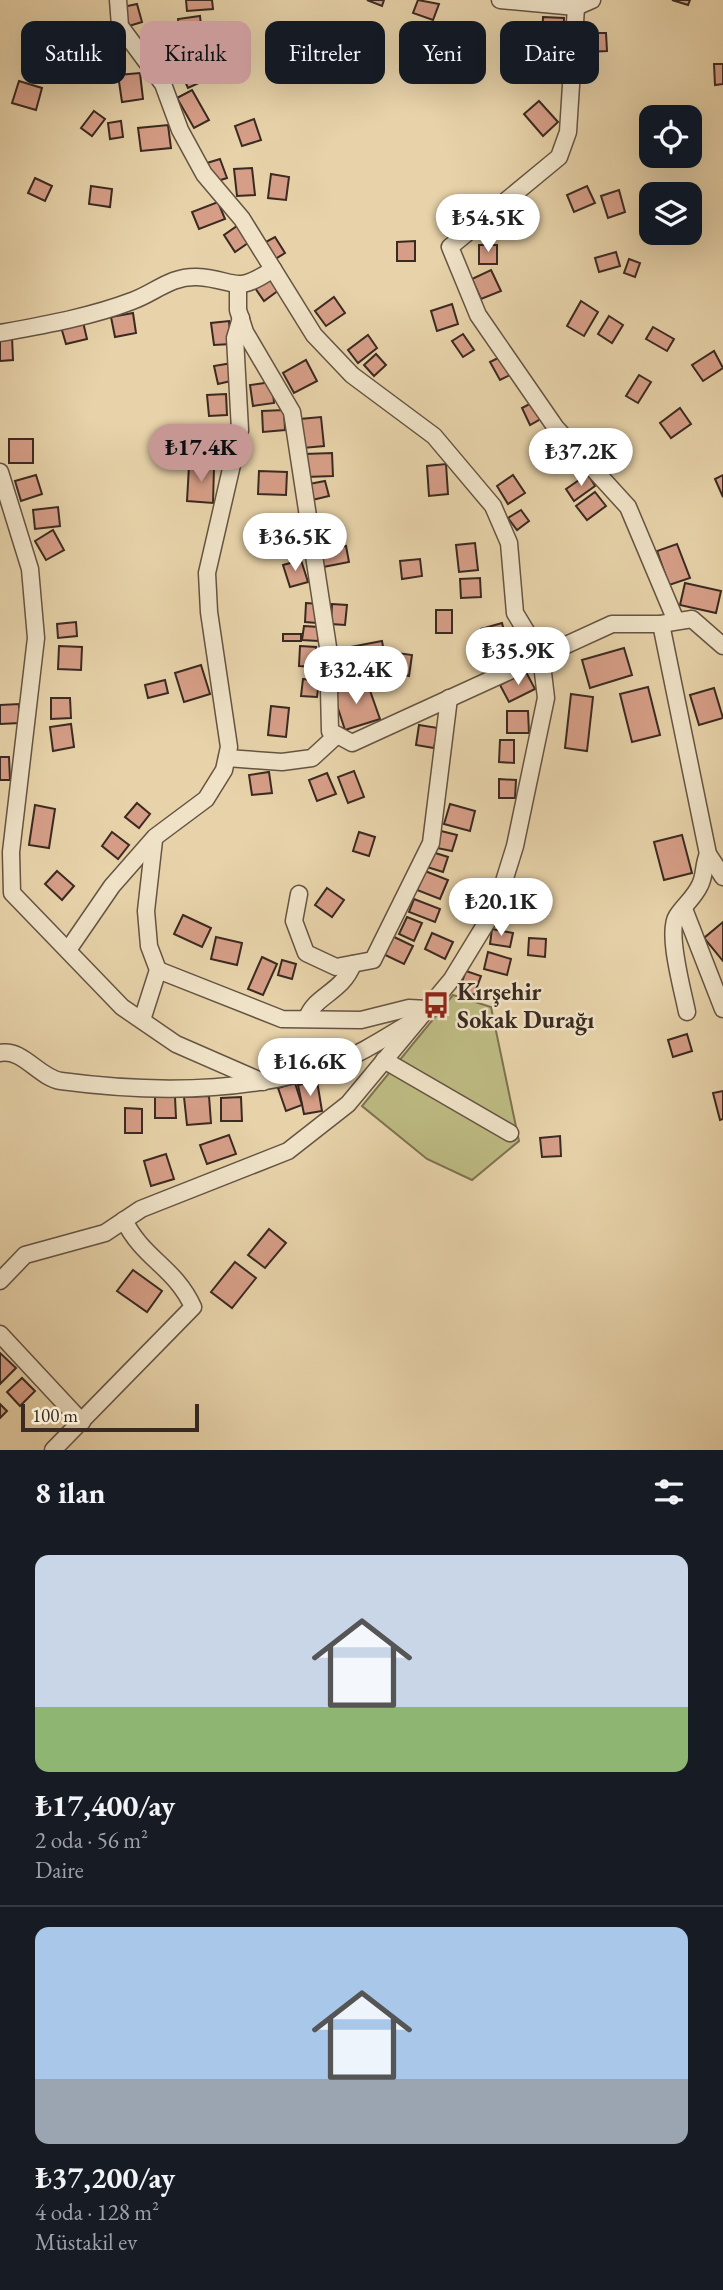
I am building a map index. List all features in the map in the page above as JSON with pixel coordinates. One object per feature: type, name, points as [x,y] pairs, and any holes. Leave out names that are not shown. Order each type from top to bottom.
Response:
[{"type":"street","points":[[0,1281],[25,1255],[105,1233],[141,1209],[288,1151],[348,1104],[452,979],[496,906],[515,846],[546,698],[541,656],[515,613],[509,543],[493,506],[433,436],[352,375],[314,335],[242,219],[204,174],[180,130],[163,84],[120,26],[118,0]]},
{"type":"street","points":[[500,0],[576,7],[592,0]]},
{"type":"street","points":[[576,7],[568,132],[559,157],[450,247],[478,315],[556,428],[628,507],[668,622],[708,855],[723,877]]},
{"type":"street","points":[[0,333],[49,324],[134,301],[168,281],[197,277],[238,287],[257,280],[273,269]]},
{"type":"street","points":[[238,287],[241,318],[246,332],[292,412],[328,647],[330,732],[352,743],[612,624],[692,619],[723,646]]},
{"type":"street","points":[[68,950],[112,886],[155,837],[206,799],[215,789],[227,758],[229,747],[209,612],[207,572],[240,430],[235,338],[241,318]]},
{"type":"street","points":[[0,472],[30,569],[36,638],[11,852],[12,893],[122,1007],[176,1044],[264,1082]]},
{"type":"street","points":[[299,894],[294,921],[306,953],[336,967],[373,960],[431,843],[449,698]]},
{"type":"street","points":[[227,758],[282,762],[312,758],[337,735]]},
{"type":"street","points":[[142,1020],[158,970],[149,946],[146,911],[155,837]]},
{"type":"street","points":[[687,1012],[672,932],[676,917],[702,882],[702,866],[708,855]]},
{"type":"street","points":[[684,908],[723,1009]]},
{"type":"street","points":[[307,1018],[311,1007],[347,978],[353,964]]},
{"type":"street","points":[[158,970],[282,1019],[361,1020],[409,1008],[423,1013]]},
{"type":"street","points":[[0,1053],[20,1057],[56,1081],[184,1089],[264,1082],[336,1063],[423,1013]]},
{"type":"street","points":[[384,1060],[510,1133]]},
{"type":"street","points":[[53,1450],[193,1307],[183,1284],[134,1241],[124,1220]]},
{"type":"street","points":[[0,1334],[82,1422]]},
{"type":"shaded area","points":[[453,995],[491,1007],[519,1141],[472,1180],[427,1159],[362,1106]]},
{"type":"building","points":[[186,0],[212,0],[213,9],[187,11]]},
{"type":"building","points":[[367,0],[384,0],[382,6]]},
{"type":"building","points":[[418,0],[439,4],[433,20],[413,13]]},
{"type":"building","points":[[672,0],[690,0],[688,5]]},
{"type":"building","points":[[137,4],[142,21],[129,26],[123,7]]},
{"type":"building","points":[[200,16],[201,21],[178,21]]},
{"type":"building","points":[[543,17],[564,18],[564,21],[543,21]]},
{"type":"building","points":[[599,33],[606,33],[607,51],[599,51]]},
{"type":"building","points":[[714,64],[723,64],[723,84],[715,85]]},
{"type":"building","points":[[140,73],[143,99],[122,102],[119,84],[126,84],[126,74]]},
{"type":"building","points":[[19,81],[21,84],[42,88],[36,110],[12,103]]},
{"type":"building","points":[[192,90],[209,120],[194,128],[177,98]]},
{"type":"building","points":[[539,101],[558,122],[543,136],[524,114]]},
{"type":"building","points":[[94,111],[105,119],[92,136],[81,128]]},
{"type":"building","points":[[254,119],[261,140],[242,146],[235,126]]},
{"type":"building","points":[[121,121],[123,137],[110,139],[108,123]]},
{"type":"building","points":[[168,125],[171,148],[141,151],[138,128]]},
{"type":"building","points":[[220,159],[227,178],[214,182],[207,163]]},
{"type":"building","points":[[252,168],[255,195],[237,196],[234,169]]},
{"type":"building","points":[[271,174],[289,177],[286,200],[268,198]]},
{"type":"building","points":[[35,178],[52,186],[45,201],[28,193]]},
{"type":"building","points":[[91,186],[112,189],[110,207],[89,204]]},
{"type":"building","points":[[587,186],[595,203],[574,212],[567,195]]},
{"type":"building","points":[[619,190],[625,212],[608,218],[601,196]]},
{"type":"building","points":[[218,202],[225,219],[199,229],[192,212]]},
{"type":"building","points":[[237,226],[248,243],[235,252],[224,235]]},
{"type":"building","points":[[275,237],[285,253],[272,261],[262,244]]},
{"type":"building","points":[[415,241],[415,261],[397,261],[397,242]]},
{"type":"building","points":[[479,245],[497,245],[497,264],[479,264]]},
{"type":"building","points":[[616,252],[620,266],[599,272],[595,258]]},
{"type":"building","points":[[629,259],[640,263],[635,277],[624,273]]},
{"type":"building","points":[[491,270],[501,291],[481,299],[472,279]]},
{"type":"building","points":[[270,277],[279,290],[264,301],[255,288]]},
{"type":"building","points":[[334,297],[345,313],[326,326],[315,311]]},
{"type":"building","points":[[581,301],[598,312],[584,336],[567,326]]},
{"type":"building","points":[[452,304],[458,324],[437,331],[431,311]]},
{"type":"building","points":[[133,313],[136,333],[115,337],[111,317]]},
{"type":"building","points":[[609,316],[623,325],[612,343],[598,334]]},
{"type":"building","points":[[229,321],[231,344],[214,345],[211,323]]},
{"type":"building","points":[[83,322],[87,339],[66,344],[61,327]]},
{"type":"building","points":[[653,327],[674,339],[667,351],[646,339]]},
{"type":"building","points":[[463,334],[474,350],[463,357],[452,341]]},
{"type":"building","points":[[368,335],[377,348],[358,363],[348,350]]},
{"type":"building","points":[[12,337],[13,360],[0,361],[0,338]]},
{"type":"building","points":[[714,351],[723,368],[703,381],[692,365]]},
{"type":"building","points":[[376,354],[386,365],[374,376],[364,365]]},
{"type":"building","points":[[504,355],[514,373],[500,380],[490,362]]},
{"type":"building","points":[[306,360],[317,381],[294,393],[283,373]]},
{"type":"building","points":[[232,363],[235,380],[218,384],[214,366]]},
{"type":"building","points":[[639,375],[651,382],[638,403],[626,396]]},
{"type":"building","points":[[272,382],[274,403],[253,406],[250,385]]},
{"type":"building","points":[[226,394],[227,415],[209,416],[207,395]]},
{"type":"building","points":[[535,401],[544,417],[530,425],[522,408]]},
{"type":"building","points":[[680,408],[691,424],[671,438],[660,423]]},
{"type":"building","points":[[284,410],[285,430],[263,432],[262,411]]},
{"type":"building","points":[[321,417],[324,446],[303,448],[300,419]]},
{"type":"building","points":[[224,432],[226,453],[209,454],[208,433]]},
{"type":"building","points":[[9,439],[33,439],[33,463],[9,463]]},
{"type":"building","points":[[559,439],[570,451],[557,461],[547,449]]},
{"type":"building","points":[[332,453],[333,476],[306,477],[305,454]]},
{"type":"building","points":[[446,464],[448,494],[429,496],[427,466]]},
{"type":"building","points":[[189,466],[214,467],[213,503],[187,501]]},
{"type":"building","points":[[259,471],[287,472],[286,495],[258,494]]},
{"type":"building","points":[[588,474],[595,486],[574,501],[566,489]]},
{"type":"building","points":[[36,475],[42,494],[21,501],[15,481]]},
{"type":"building","points":[[513,475],[525,493],[508,504],[497,486]]},
{"type":"building","points":[[723,475],[723,497],[715,479]]},
{"type":"building","points":[[325,481],[329,496],[308,501],[304,485]]},
{"type":"building","points":[[595,492],[606,506],[587,520],[576,506]]},
{"type":"building","points":[[58,507],[60,526],[35,529],[33,510]]},
{"type":"building","points":[[521,510],[529,521],[517,530],[508,518]]},
{"type":"building","points":[[53,530],[64,550],[46,560],[35,541]]},
{"type":"building","points":[[475,543],[478,570],[459,572],[456,545]]},
{"type":"building","points":[[677,544],[690,578],[669,585],[657,551]]},
{"type":"building","points":[[346,546],[349,562],[323,567],[320,551]]},
{"type":"building","points":[[420,559],[422,576],[402,579],[400,561]]},
{"type":"building","points":[[301,560],[308,582],[290,587],[283,565]]},
{"type":"building","points":[[480,578],[481,597],[461,598],[460,579]]},
{"type":"building","points":[[685,583],[721,591],[716,613],[680,605]]},
{"type":"building","points":[[306,603],[319,604],[317,623],[305,622]]},
{"type":"building","points":[[332,604],[347,605],[345,625],[331,624]]},
{"type":"building","points":[[436,610],[452,610],[452,633],[436,633]]},
{"type":"building","points":[[76,622],[77,636],[58,638],[57,624]]},
{"type":"building","points":[[502,623],[507,642],[487,648],[481,629]]},
{"type":"building","points":[[304,626],[319,627],[318,641],[302,640]]},
{"type":"building","points":[[283,634],[301,634],[301,641],[283,641]]},
{"type":"building","points":[[382,641],[388,674],[346,682],[340,649]]},
{"type":"building","points":[[59,646],[82,647],[81,670],[58,669]]},
{"type":"building","points":[[300,646],[316,647],[314,667],[299,666]]},
{"type":"building","points":[[624,648],[632,675],[590,688],[582,660]]},
{"type":"building","points":[[397,653],[412,655],[409,676],[394,673]]},
{"type":"building","points":[[201,665],[210,694],[184,702],[175,673]]},
{"type":"building","points":[[526,672],[535,689],[509,702],[500,685]]},
{"type":"building","points":[[303,679],[319,681],[317,697],[301,696]]},
{"type":"building","points":[[165,680],[168,693],[148,698],[145,685]]},
{"type":"building","points":[[367,682],[380,719],[345,730],[333,693]]},
{"type":"building","points":[[648,687],[660,735],[632,742],[620,694]]},
{"type":"building","points":[[714,688],[723,718],[699,725],[690,695]]},
{"type":"building","points":[[571,694],[593,697],[587,751],[565,748]]},
{"type":"building","points":[[51,698],[70,698],[71,718],[51,719]]},
{"type":"building","points":[[19,704],[19,723],[0,724],[0,705]]},
{"type":"building","points":[[271,706],[289,708],[286,737],[268,735]]},
{"type":"building","points":[[507,711],[528,711],[529,733],[507,733]]},
{"type":"building","points":[[71,724],[74,747],[53,751],[50,727]]},
{"type":"building","points":[[419,725],[438,728],[434,748],[416,745]]},
{"type":"building","points":[[500,740],[514,740],[514,763],[499,762]]},
{"type":"building","points":[[0,757],[9,757],[10,780],[0,780]]},
{"type":"building","points":[[354,771],[364,797],[348,803],[338,777]]},
{"type":"building","points":[[269,772],[272,793],[252,795],[249,775]]},
{"type":"building","points":[[327,773],[336,794],[317,801],[309,780]]},
{"type":"building","points":[[499,779],[516,780],[515,798],[499,798]]},
{"type":"building","points":[[137,803],[150,814],[139,828],[125,817]]},
{"type":"building","points":[[450,804],[475,811],[470,831],[444,824]]},
{"type":"building","points":[[35,805],[55,809],[49,848],[29,845]]},
{"type":"building","points":[[441,831],[457,835],[452,851],[437,848]]},
{"type":"building","points":[[112,832],[129,845],[118,859],[102,846]]},
{"type":"building","points":[[359,832],[375,837],[369,856],[353,851]]},
{"type":"building","points":[[682,835],[692,873],[664,880],[654,842]]},
{"type":"building","points":[[429,851],[448,857],[443,872],[424,866]]},
{"type":"building","points":[[57,871],[74,886],[62,900],[45,884]]},
{"type":"building","points":[[425,871],[448,880],[440,899],[417,890]]},
{"type":"building","points":[[327,888],[344,900],[332,917],[315,905]]},
{"type":"building","points":[[512,892],[526,894],[523,917],[509,915]]},
{"type":"building","points":[[414,899],[440,909],[435,922],[409,912]]},
{"type":"building","points":[[183,915],[211,928],[202,947],[174,934]]},
{"type":"building","points":[[407,917],[422,923],[414,941],[399,934]]},
{"type":"building","points":[[723,922],[723,961],[704,938]]},
{"type":"building","points":[[492,929],[513,933],[510,947],[490,944]]},
{"type":"building","points":[[432,933],[453,942],[445,959],[425,949]]},
{"type":"building","points":[[390,935],[413,946],[404,964],[381,953]]},
{"type":"building","points":[[216,937],[242,943],[237,965],[211,959]]},
{"type":"building","points":[[529,938],[546,939],[545,957],[528,955]]},
{"type":"building","points":[[488,952],[511,959],[507,975],[484,969]]},
{"type":"building","points":[[262,957],[277,964],[263,995],[248,989]]},
{"type":"building","points":[[282,960],[296,964],[292,979],[278,975]]},
{"type":"building","points":[[466,971],[481,976],[474,995],[459,990]]},
{"type":"building","points":[[687,1034],[692,1051],[673,1057],[668,1040]]},
{"type":"building","points":[[317,1081],[322,1111],[304,1114],[298,1085]]},
{"type":"building","points":[[295,1083],[302,1105],[286,1111],[278,1088]]},
{"type":"building","points":[[723,1091],[723,1119],[720,1120],[713,1093]]},
{"type":"building","points":[[209,1096],[211,1123],[187,1125],[184,1097]]},
{"type":"building","points":[[155,1097],[175,1097],[176,1118],[155,1118]]},
{"type":"building","points":[[241,1097],[242,1121],[221,1121],[221,1098]]},
{"type":"building","points":[[125,1108],[142,1109],[142,1133],[125,1133]]},
{"type":"building","points":[[229,1135],[236,1154],[207,1164],[200,1145]]},
{"type":"building","points":[[560,1136],[561,1156],[542,1157],[540,1138]]},
{"type":"building","points":[[166,1154],[174,1179],[151,1186],[144,1161]]},
{"type":"building","points":[[269,1229],[286,1243],[265,1268],[248,1255]]},
{"type":"building","points":[[235,1262],[256,1278],[232,1308],[211,1292]]},
{"type":"building","points":[[133,1270],[162,1291],[147,1312],[117,1291]]},
{"type":"building","points":[[0,1353],[16,1368],[0,1384]]},
{"type":"building","points":[[22,1378],[35,1391],[20,1406],[7,1392]]},
{"type":"building","points":[[0,1404],[7,1411],[0,1418]]},
{"type":"place","name":"Kırşehir Sokak Durağı","points":[[436,1005]]}]
